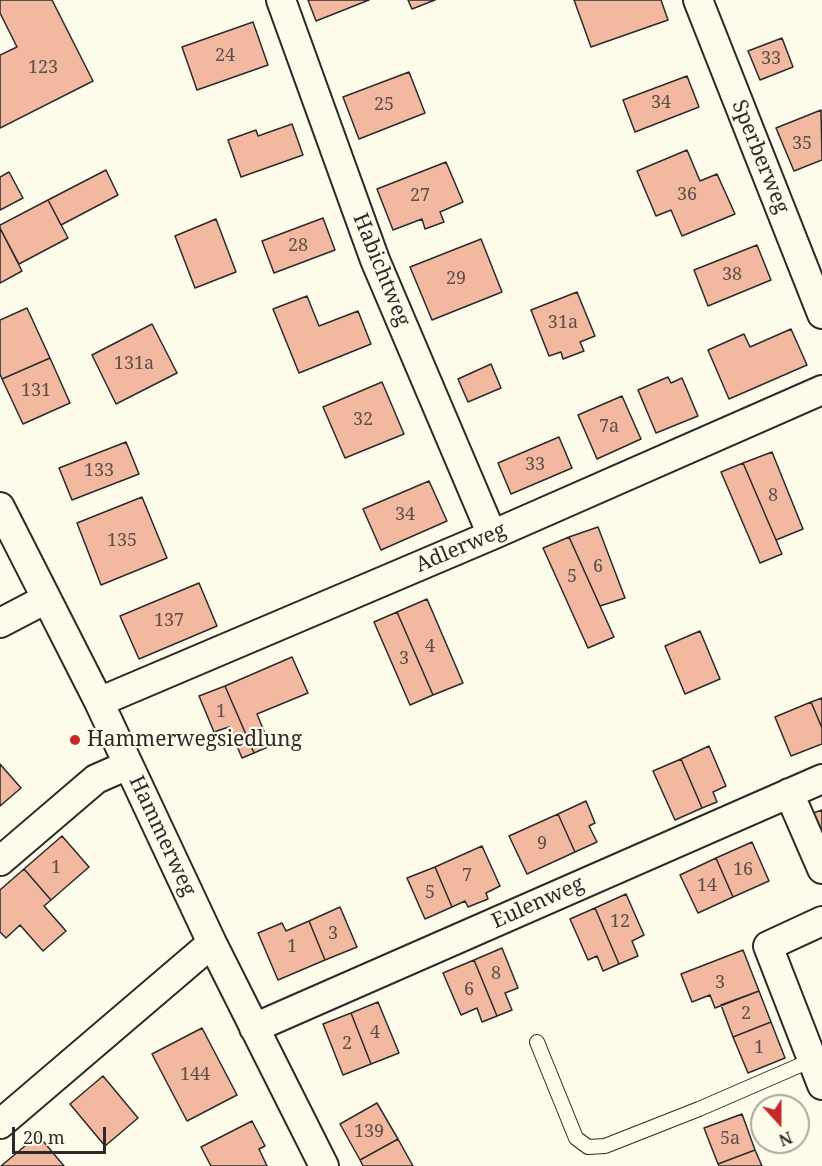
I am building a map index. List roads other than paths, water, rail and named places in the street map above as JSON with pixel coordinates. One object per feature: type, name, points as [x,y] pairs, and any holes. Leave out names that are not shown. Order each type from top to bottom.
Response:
[{"type":"street","name":"Habichtweg","points":[[281,0],[375,260],[492,535]]},
{"type":"street","name":"Sperberweg","points":[[698,0],[822,314]]},
{"type":"street","name":"Adlerweg","points":[[99,702],[492,535],[822,390]]},
{"type":"street","name":"Hammerweg","points":[[0,507],[99,702],[212,943],[324,1166]]},
{"type":"street","points":[[0,623],[46,599]]},
{"type":"street","points":[[0,861],[96,779],[128,765]]},
{"type":"street","name":"Eulenweg","points":[[254,1028],[822,779]]},
{"type":"street","points":[[789,793],[822,869]]},
{"type":"street","points":[[817,1073],[768,946],[822,921]]},
{"type":"street","points":[[0,1124],[212,943]]},
{"type":"lane","points":[[537,1042],[576,1138],[588,1147],[605,1146],[699,1109],[817,1073]]},
{"type":"place","name":"Hammerwegsiedlung","points":[[75,740]]}]
